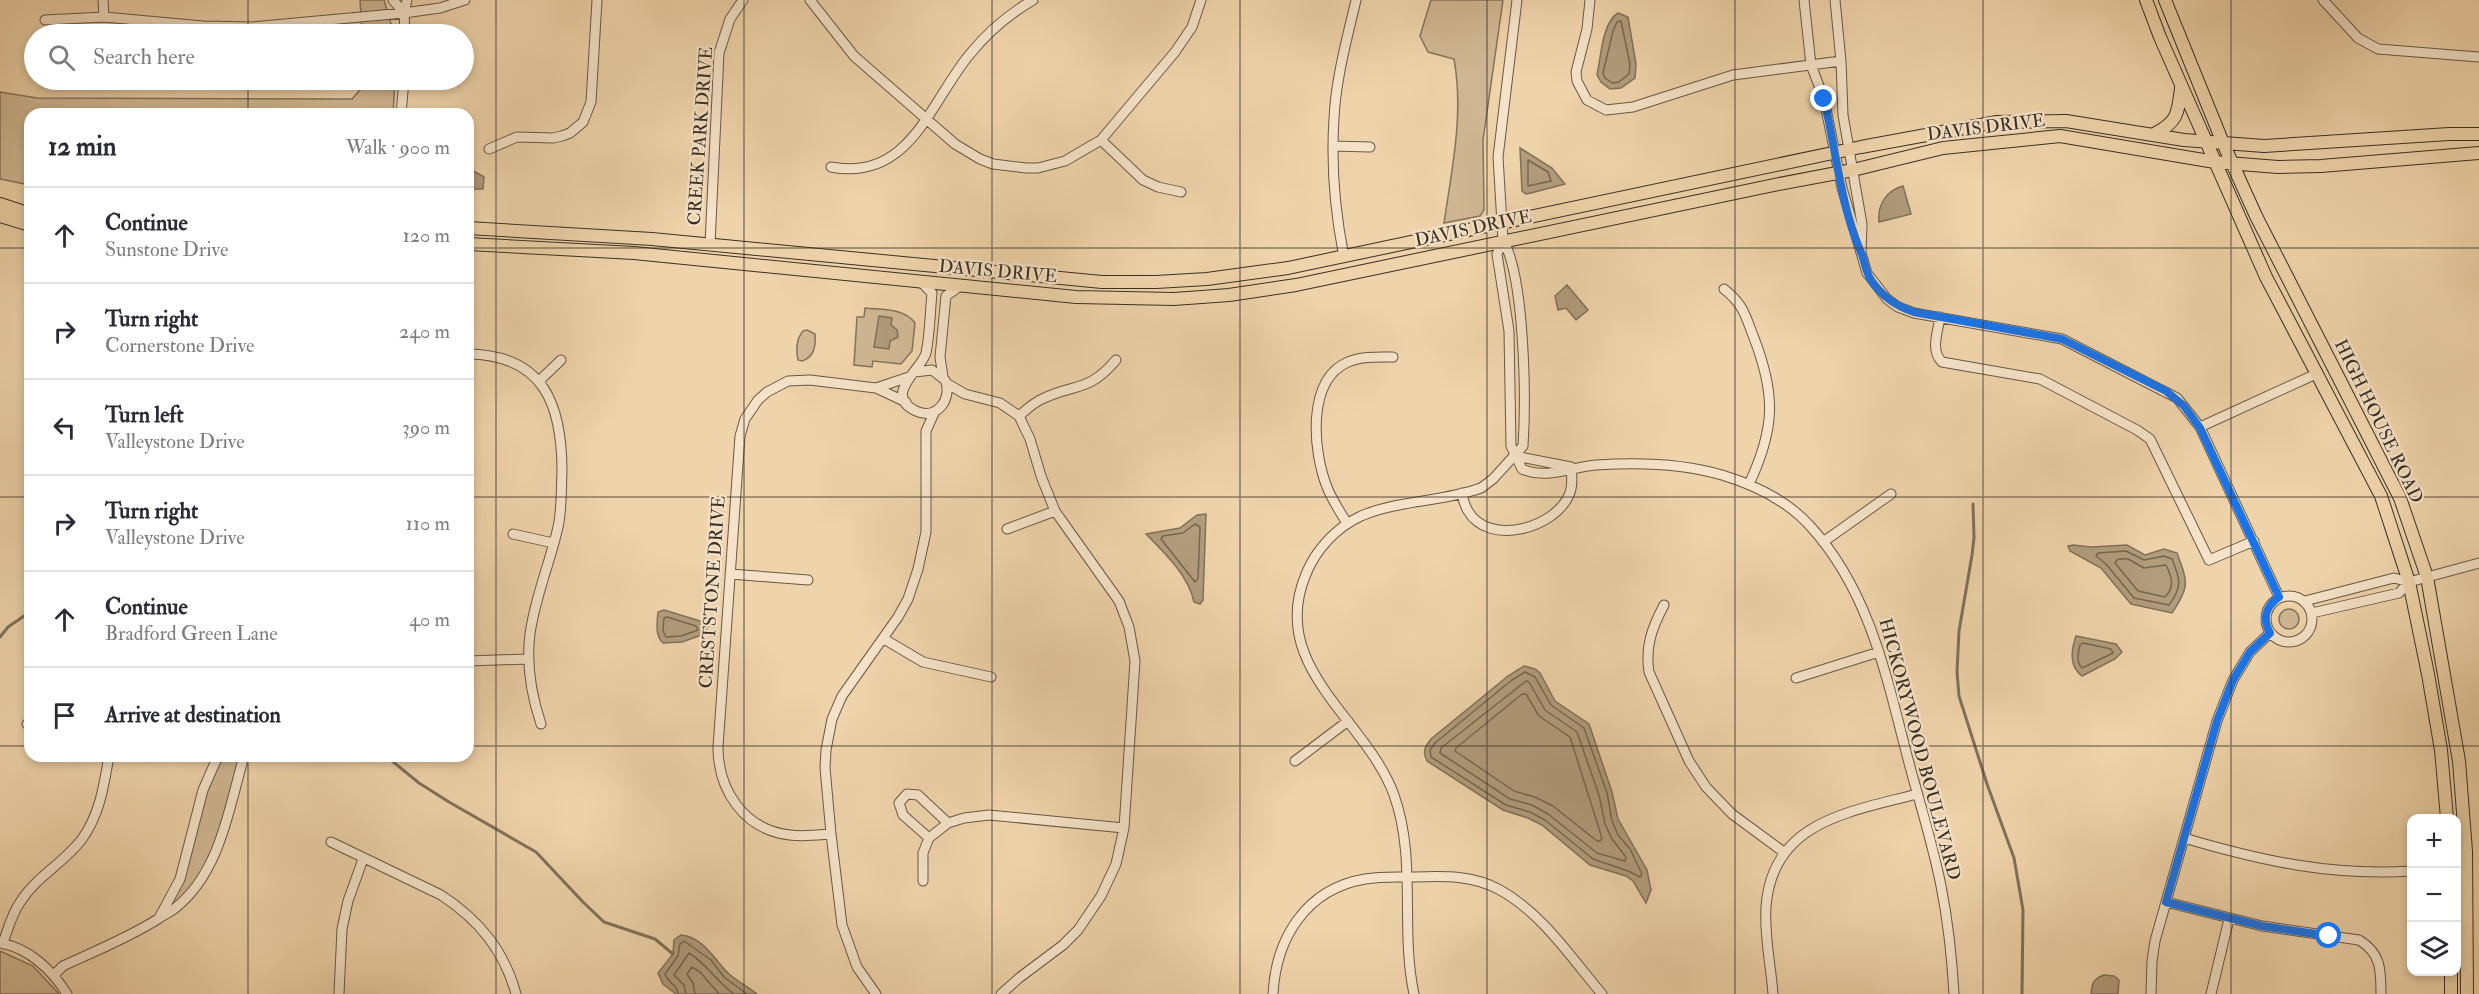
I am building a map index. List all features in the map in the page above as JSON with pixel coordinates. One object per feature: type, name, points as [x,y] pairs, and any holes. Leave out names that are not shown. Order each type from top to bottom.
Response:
[{"type":"main road","name":"HIGH HOUSE ROAD","points":[[2146,0],[2181,86],[2266,276],[2381,496],[2409,582],[2441,750],[2447,814]]},
{"type":"main road","name":"HIGH HOUSE ROAD","points":[[2165,0],[2232,164],[2400,498],[2427,577],[2459,761],[2466,851],[2467,994]]},
{"type":"main road","points":[[2154,134],[2174,122],[2178,111],[2181,86]]},
{"type":"main road","name":"DAVIS DRIVE","points":[[474,228],[594,234],[1102,282],[1156,282],[1207,279],[1276,270],[1849,150],[1997,122],[2040,120],[2088,123],[2206,141],[2264,146],[2479,134]]},
{"type":"main road","name":"DAVIS DRIVE","points":[[474,244],[634,253],[960,286],[1124,299],[1220,295],[1296,285],[1503,240],[1853,170],[1943,148],[2060,136],[2215,162],[2278,167],[2321,166],[2479,153]]},
{"type":"main road","points":[[0,204],[24,212]]},
{"type":"main road","points":[[0,216],[24,223]]},
{"type":"main road","points":[[2316,374],[2322,375],[2351,399]]},
{"type":"main road","points":[[2451,976],[2451,994]]},
{"type":"street","points":[[103,0],[104,17]]},
{"type":"street","points":[[393,0],[404,13]]},
{"type":"street","points":[[405,24],[407,0]]},
{"type":"street","points":[[285,24],[404,13],[440,8],[465,0]]},
{"type":"street","points":[[489,149],[517,137],[562,136],[570,133],[583,122],[591,102],[597,0]]},
{"type":"street","name":"CREEK PARK DRIVE","points":[[710,244],[719,53],[727,26],[743,0]]},
{"type":"street","points":[[810,0],[854,56],[927,119],[967,152],[993,164],[1011,168],[1038,168],[1065,161],[1101,140],[1175,52],[1192,27],[1200,0]]},
{"type":"street","points":[[831,167],[860,170],[878,164],[903,149],[927,119],[937,100],[970,53],[1008,17],[1033,0]]},
{"type":"street","points":[[1344,257],[1335,192],[1334,146],[1338,82],[1356,0]]},
{"type":"street","points":[[1414,994],[1403,827],[1393,793],[1374,756],[1309,667],[1300,646],[1297,620],[1299,597],[1308,567],[1323,545],[1347,523],[1379,510],[1462,494],[1481,488],[1493,479],[1523,446],[1522,349],[1516,283],[1510,252],[1503,240],[1498,157],[1517,0]]},
{"type":"street","points":[[1590,0],[1587,29],[1576,72],[1577,81],[1587,100],[1606,110],[1633,107],[1733,75],[1841,62]]},
{"type":"street","points":[[1804,0],[1811,65],[1824,99],[1838,173],[1852,228],[1867,273],[1887,299],[1898,307],[1914,312],[2062,339],[2166,391],[2184,406],[2200,428],[2279,597]]},
{"type":"street","points":[[1835,0],[1842,101],[1862,224],[1861,252]]},
{"type":"street","points":[[2323,0],[2358,38],[2378,49],[2479,57]]},
{"type":"street","points":[[45,20],[104,17],[181,24]]},
{"type":"street","points":[[402,108],[403,90]]},
{"type":"street","points":[[1101,140],[1143,180],[1158,187],[1181,192]]},
{"type":"street","points":[[1334,146],[1370,147]]},
{"type":"street","points":[[921,282],[932,293],[926,356],[903,389],[906,402],[915,411],[926,431]]},
{"type":"street","points":[[944,404],[948,390],[940,357],[946,296],[960,286]]},
{"type":"street","points":[[1724,289],[1738,300],[1743,310],[1770,386],[1770,413],[1766,440],[1749,484]]},
{"type":"street","points":[[1940,317],[1935,349],[1942,362],[2040,379],[2150,439],[2209,561],[2254,541]]},
{"type":"street","points":[[474,354],[508,361],[539,381],[555,407],[561,434],[560,511],[533,612],[528,658],[531,688],[541,724]]},
{"type":"street","points":[[1347,523],[1330,493],[1320,464],[1317,441],[1320,392],[1331,374],[1347,362],[1364,357],[1393,357]]},
{"type":"street","points":[[539,381],[561,360]]},
{"type":"street","points":[[1018,416],[1043,398],[1091,383],[1102,376],[1116,360]]},
{"type":"street","points":[[912,374],[932,370],[966,394],[1000,403],[1018,416],[1030,438],[1041,476],[1055,511],[1111,588],[1123,612],[1133,645],[1136,676],[1124,828],[1116,864],[1091,914],[1063,945],[1001,994]]},
{"type":"street","name":"CRESTSTONE DRIVE","points":[[876,388],[912,374]]},
{"type":"street","points":[[2200,428],[2316,374]]},
{"type":"street","name":"CRESTSTONE DRIVE","points":[[831,834],[791,836],[765,828],[738,807],[724,784],[720,772],[718,747],[740,436],[750,410],[767,392],[788,381],[876,388],[906,402]]},
{"type":"street","points":[[915,411],[928,413],[935,411],[944,404],[966,394]]},
{"type":"street","points":[[876,994],[857,966],[842,925],[825,768],[829,730],[836,708],[847,686],[884,639],[908,599],[923,553],[927,513],[926,431],[935,411]]},
{"type":"street","name":"HICKORYWOOD BOULEVARD","points":[[1515,456],[1571,467],[1632,462],[1701,470],[1749,484],[1787,505],[1803,518],[1823,542],[1859,598],[1880,652],[1941,884],[1947,918],[1954,994]]},
{"type":"street","points":[[1462,494],[1468,511],[1481,522],[1505,531],[1529,527],[1547,519],[1564,503],[1572,487],[1571,467]]},
{"type":"street","points":[[1823,542],[1891,494]]},
{"type":"street","points":[[1008,529],[1055,511]]},
{"type":"street","points":[[513,534],[553,543]]},
{"type":"street","points":[[2305,601],[2394,578],[2409,582],[2479,563]]},
{"type":"street","points":[[730,574],[808,580]]},
{"type":"street","points":[[2312,613],[2399,593],[2409,582]]},
{"type":"street","points":[[2293,595],[2305,601],[2312,613],[2311,626],[2299,640],[2280,641],[2270,633],[2266,613],[2269,606],[2279,597],[2293,595]]},
{"type":"street","points":[[1664,604],[1650,635],[1647,659],[1649,672],[1689,761],[1718,802],[1785,853]]},
{"type":"street","points":[[2151,994],[2153,951],[2217,721],[2233,680],[2250,652],[2270,633]]},
{"type":"street","points":[[884,639],[923,662],[991,677]]},
{"type":"street","points":[[1796,678],[1880,652]]},
{"type":"street","points":[[474,660],[528,658]]},
{"type":"street","points":[[1295,761],[1348,722]]},
{"type":"street","points":[[67,994],[54,975],[27,954],[2,943],[21,900],[71,852],[87,830],[98,808],[108,762]]},
{"type":"street","points":[[159,918],[180,879],[203,789],[215,762]]},
{"type":"street","points":[[54,975],[63,966],[138,932],[184,901],[210,863],[220,838],[242,762]]},
{"type":"street","points":[[929,838],[900,811],[899,802],[907,794],[918,795],[948,823]]},
{"type":"street","points":[[1773,994],[1766,910],[1771,883],[1785,853],[1808,831],[1826,820],[1917,794]]},
{"type":"street","points":[[923,881],[923,853],[929,838],[948,823],[964,818],[989,815],[1124,828]]},
{"type":"street","points":[[2184,838],[2263,861],[2302,867],[2350,872],[2407,871]]},
{"type":"street","points":[[330,842],[441,895],[474,919],[501,954],[516,994]]},
{"type":"street","points":[[339,994],[342,929],[348,901],[363,859]]},
{"type":"street","points":[[1273,994],[1275,968],[1283,943],[1294,925],[1314,902],[1332,890],[1353,882],[1381,877],[1465,877],[1505,893],[1522,905],[1538,921],[1602,994]]},
{"type":"street","points":[[2166,902],[2282,930],[2359,940],[2368,945],[2379,961],[2381,994]]},
{"type":"street","points":[[2211,994],[2229,919]]},
{"type":"shaded area","points":[[360,0],[384,0],[391,24],[361,24]]},
{"type":"shaded area","points":[[1431,0],[1503,0],[1483,140],[1484,210],[1480,216],[1444,223],[1456,141],[1457,80],[1454,59],[1428,52],[1420,36]]},
{"type":"shaded area","points":[[360,90],[394,90],[393,108],[24,108],[24,184],[0,179],[0,92],[37,98],[352,99]]},
{"type":"shaded area","points":[[865,308],[899,312],[915,323],[912,351],[901,364],[873,361],[872,367],[854,365],[857,317],[864,317]]},
{"type":"shaded area","points":[[807,330],[815,334],[814,347],[812,354],[802,361],[798,360],[797,345],[803,331]]},
{"type":"shaded area","points":[[2285,609],[2293,609],[2299,615],[2299,623],[2293,629],[2285,629],[2279,623],[2279,615]]},
{"type":"shaded area","points":[[218,762],[239,762],[222,826],[208,861],[200,877],[186,894],[165,913],[203,797]]},
{"type":"shaded area","points":[[0,951],[33,966],[59,994],[0,994]]},
{"type":"water","points":[[1618,13],[1628,17],[1636,64],[1635,78],[1621,88],[1610,89],[1601,82],[1597,75],[1605,32]]},
{"type":"water","points":[[1520,148],[1552,168],[1565,184],[1526,194],[1522,191]]},
{"type":"water","points":[[474,171],[484,177],[483,189],[474,189]]},
{"type":"water","points":[[1903,186],[1911,214],[1879,222],[1881,204],[1884,199],[1892,191]]},
{"type":"water","points":[[1567,285],[1588,310],[1576,320],[1566,308],[1558,310],[1555,296]]},
{"type":"water","points":[[879,316],[892,318],[891,325],[897,330],[898,337],[890,341],[889,349],[874,347]]},
{"type":"water","points":[[1206,514],[1203,600],[1200,604],[1194,602],[1187,583],[1175,565],[1146,534],[1180,528],[1197,515]]},
{"type":"water","points":[[2127,545],[2145,555],[2164,549],[2177,553],[2185,578],[2182,596],[2172,613],[2131,604],[2101,568],[2070,551],[2068,546],[2091,547]]},
{"type":"water","points":[[664,610],[700,621],[708,626],[705,634],[682,642],[663,643],[659,637],[657,625],[658,612]]},
{"type":"water","points":[[2076,636],[2116,644],[2122,652],[2115,659],[2082,676],[2075,668],[2072,658]]},
{"type":"water","points":[[1524,666],[1540,673],[1555,701],[1589,724],[1612,792],[1618,819],[1647,870],[1651,890],[1646,903],[1633,881],[1626,876],[1590,865],[1542,825],[1503,810],[1427,761],[1425,749],[1431,739],[1508,676]]},
{"type":"water","points":[[681,935],[703,945],[729,974],[757,994],[676,994],[663,984],[658,973],[673,954],[674,940]]},
{"type":"water","points":[[2104,975],[2114,976],[2119,980],[2118,994],[2091,994],[2094,982]]},
{"type":"waterway","points":[[1973,504],[1974,538],[1959,631],[1957,672],[1959,696],[2014,858],[2023,910],[2022,994]]},
{"type":"waterway","points":[[0,637],[8,627],[24,616]]},
{"type":"waterway","points":[[393,762],[419,783],[449,802],[536,852],[604,922],[655,939],[673,954]]},
{"type":"route","points":[[1824,99],[1838,173],[1856,242],[1867,273],[1887,299],[1898,307],[1914,312],[2062,339],[2166,391],[2184,406],[2200,428],[2279,597],[2269,606],[2266,613],[2265,620],[2270,633],[2250,652],[2233,680],[2217,721],[2166,902],[2262,926],[2329,936]]}]
